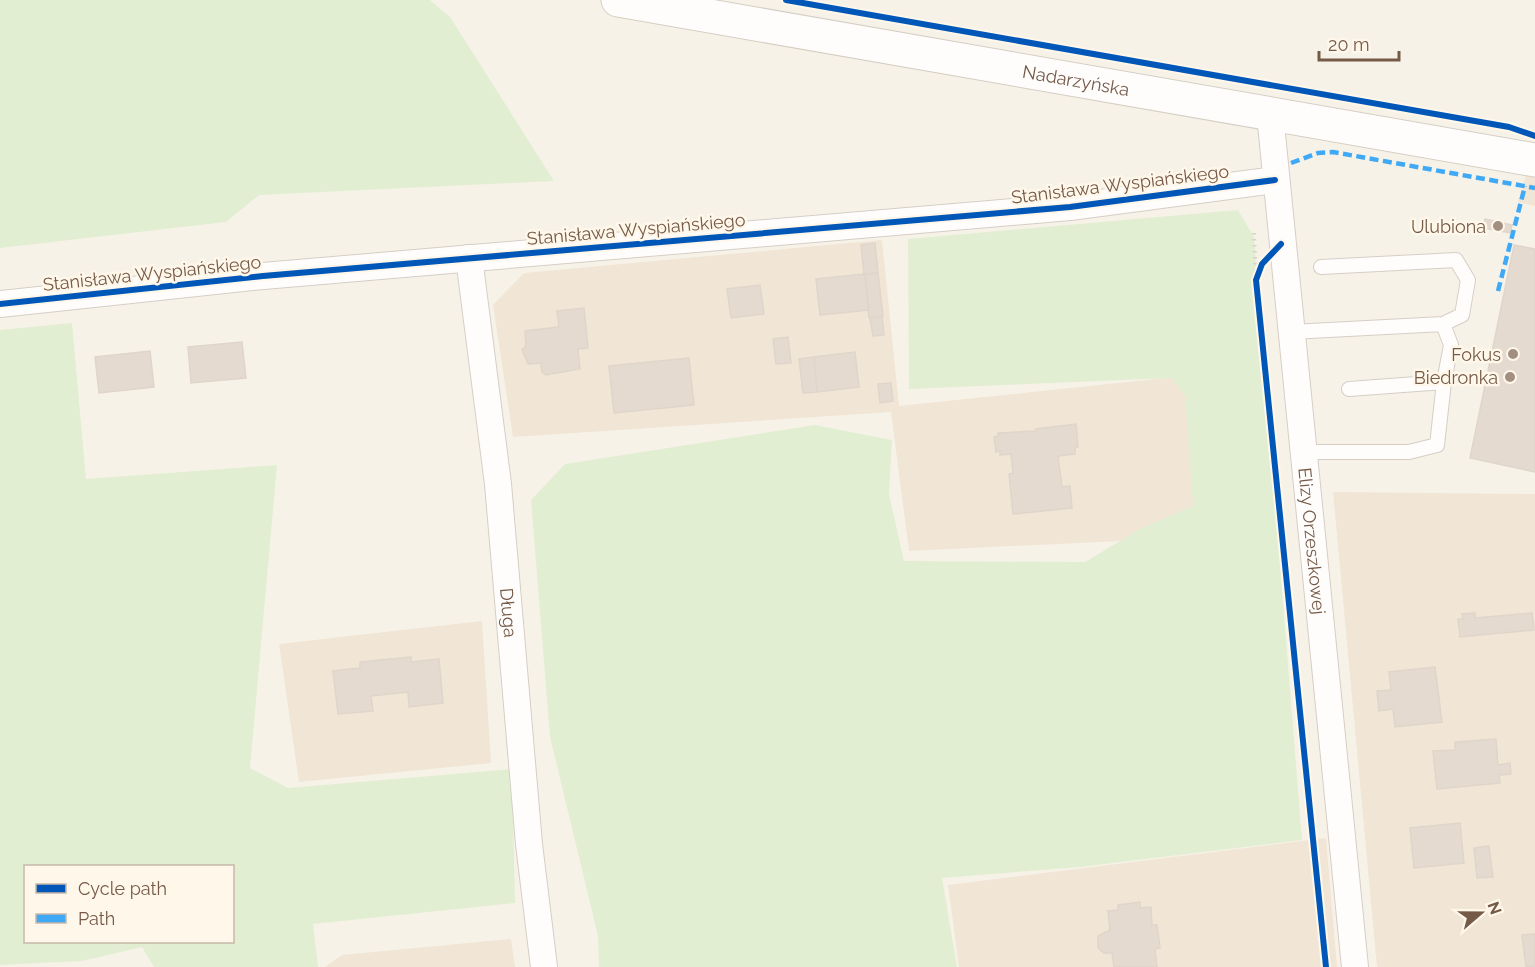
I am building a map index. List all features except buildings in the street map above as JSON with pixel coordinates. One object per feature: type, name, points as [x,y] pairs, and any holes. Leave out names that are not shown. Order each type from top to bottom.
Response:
[{"type":"main road","name":"Nadarzyńska","points":[[618,0],[1535,160]]},
{"type":"street","name":"Elizy Orzeszkowej","points":[[1270,114],[1281,244],[1355,967]]},
{"type":"street","name":"Stanisława Wyspiańskiego","points":[[0,304],[263,276],[1070,207],[1275,180]]},
{"type":"street","name":"Długa","points":[[469,258],[498,484],[529,844],[544,967]]},
{"type":"lane","points":[[1291,332],[1443,324],[1462,315],[1468,280],[1456,260],[1321,267]]},
{"type":"lane","points":[[1303,452],[1409,452],[1437,445],[1444,382],[1451,345],[1443,324]]},
{"type":"lane","points":[[1349,389],[1444,382]]},
{"type":"path","points":[[1256,279],[1262,264],[1281,244]]},
{"type":"shaded area","points":[[1535,144],[1535,206],[1518,202]]},
{"type":"shaded area","points":[[882,240],[899,406],[1184,376],[1205,537],[909,551],[891,412],[513,437],[493,305],[524,273]]},
{"type":"shaded area","points":[[1333,492],[1535,494],[1535,967],[1377,967]]},
{"type":"shaded area","points":[[482,621],[491,763],[299,782],[279,644]]},
{"type":"shaded area","points":[[1326,838],[1337,967],[959,967],[948,885]]},
{"type":"shaded area","points":[[511,939],[515,967],[325,967],[342,955]]},
{"type":"green space","points":[[0,0],[430,0],[450,17],[554,181],[259,195],[226,222],[0,248]]},
{"type":"green space","points":[[1238,210],[1254,237],[1302,840],[1080,867],[942,878],[957,967],[599,967],[598,936],[550,737],[531,500],[565,464],[815,425],[892,440],[889,494],[904,561],[1085,562],[1140,529],[1193,506],[1185,395],[1172,378],[909,389],[908,239]]},
{"type":"green space","points":[[72,323],[86,479],[277,465],[250,768],[288,788],[512,769],[515,903],[313,924],[318,967],[154,967],[142,947],[82,961],[0,965],[0,330]]},
{"type":"marked path","points":[[1291,163],[1318,153],[1333,152],[1535,188]]},
{"type":"marked path","points":[[1498,291],[1525,186]]},
{"type":"cycle path","points":[[786,0],[1509,127],[1535,136]]},
{"type":"cycle path","points":[[0,304],[263,276],[1070,207],[1275,180]]},
{"type":"cycle path","points":[[1281,244],[1262,264],[1256,280],[1326,967]]},
{"type":"place","name":"Ulubiona","points":[[1498,226]]},
{"type":"place","name":"Fokus","points":[[1513,354]]},
{"type":"place","name":"Biedronka","points":[[1510,377]]}]
